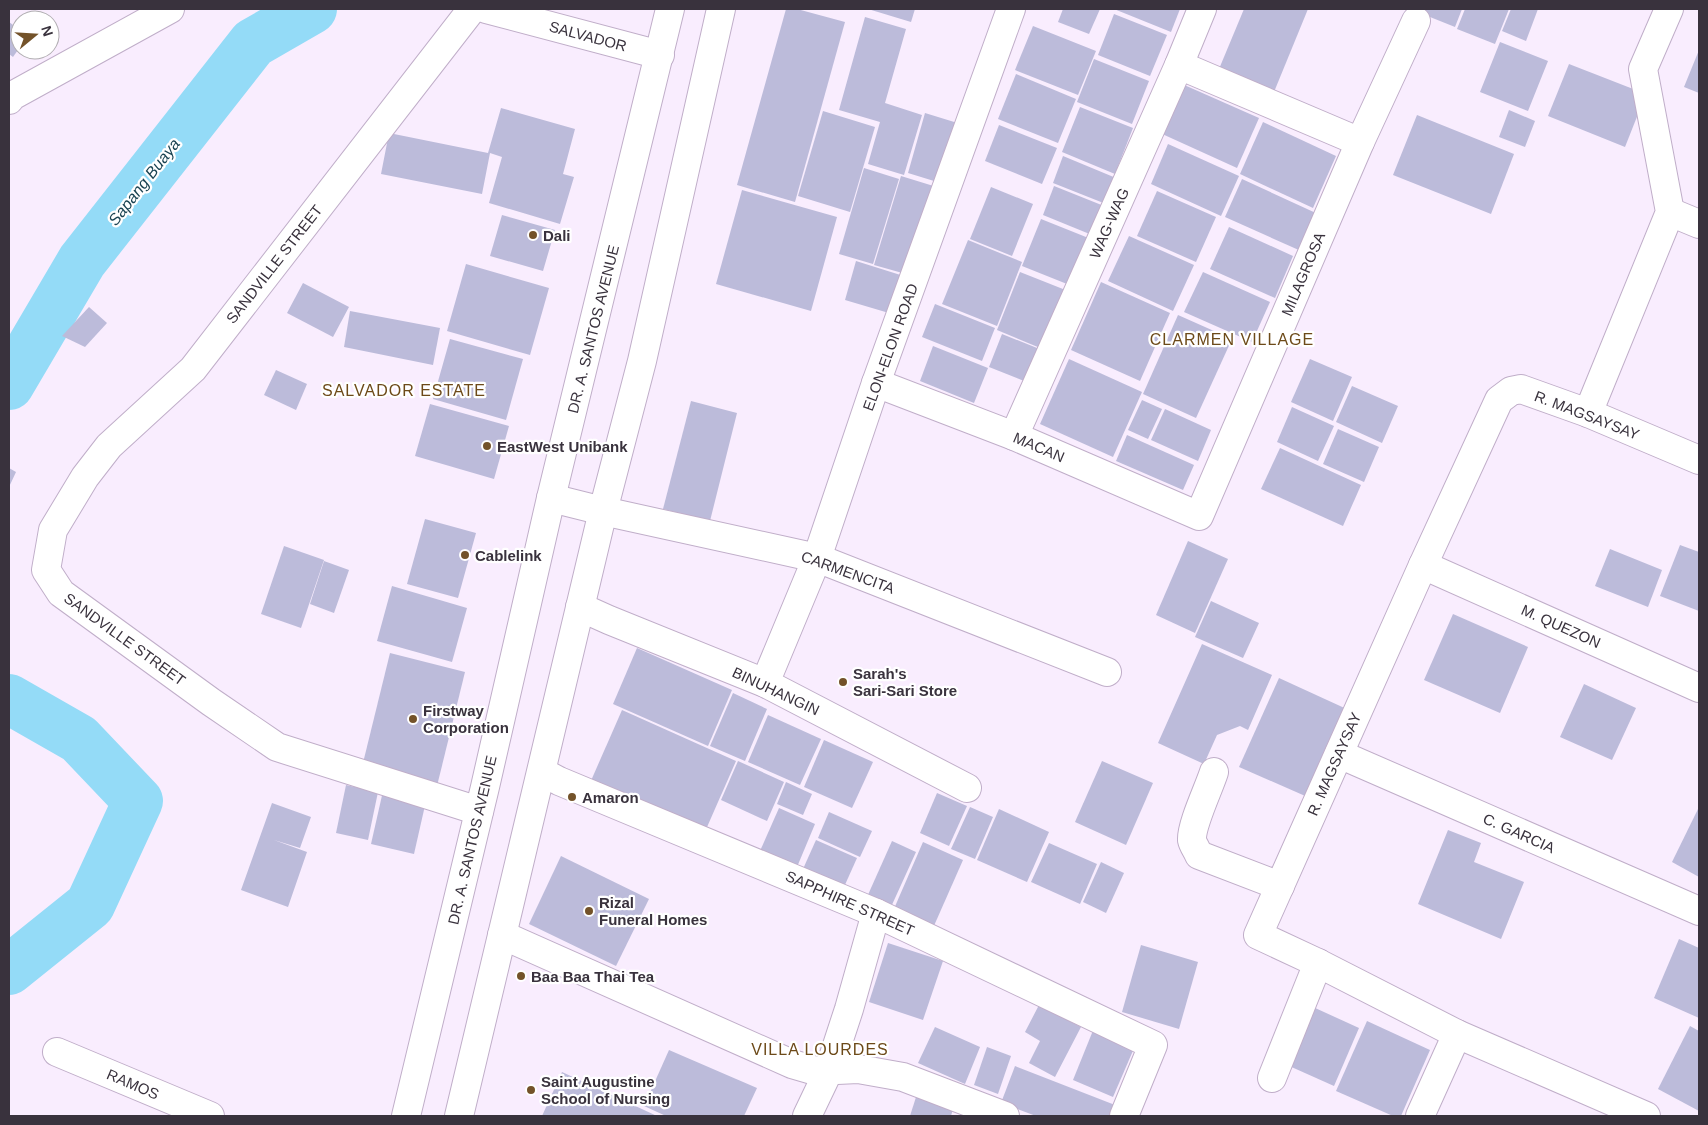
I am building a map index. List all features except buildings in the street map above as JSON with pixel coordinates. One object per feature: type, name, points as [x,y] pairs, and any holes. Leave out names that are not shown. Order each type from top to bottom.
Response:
[{"type":"street","points":[[10,97],[170,9]]},
{"type":"street","name":"SANDVILLE STREET","points":[[472,9],[194,369],[109,446],[91,469],[53,530],[46,570],[61,593],[277,747],[478,812]]},
{"type":"street","name":"SALVADOR","points":[[486,9],[660,55]]},
{"type":"street","name":"DR. A. SANTOS AVENUE","points":[[406,1116],[551,498],[670,9]]},
{"type":"street","points":[[459,1116],[603,511],[642,361],[721,9]]},
{"type":"street","name":"ELON-ELON ROAD","points":[[765,683],[817,558],[876,383],[1011,9]]},
{"type":"street","name":"WAG-WAG","points":[[1014,436],[1179,65],[1202,9]]},
{"type":"street","points":[[1588,413],[1670,212],[1643,69],[1669,9]]},
{"type":"street","name":"MILAGROSA","points":[[1199,516],[1360,142],[1416,21]]},
{"type":"street","points":[[1179,65],[1360,142]]},
{"type":"street","points":[[1670,212],[1699,224]]},
{"type":"street","name":"MACAN","points":[[876,383],[1014,436],[1199,516]]},
{"type":"street","name":"R. MAGSAYSAY","points":[[1646,1116],[1457,1034],[1258,935],[1423,565],[1500,400],[1511,391],[1521,389],[1588,413],[1699,460]]},
{"type":"street","name":"CARMENCITA","points":[[551,498],[817,558],[1107,672]]},
{"type":"street","name":"M. QUEZON","points":[[1423,565],[1699,688]]},
{"type":"street","name":"BINUHANGIN","points":[[580,607],[765,683],[967,788]]},
{"type":"street","name":"C. GARCIA","points":[[1339,754],[1699,911]]},
{"type":"street","name":"SAPPHIRE STREET","points":[[542,772],[559,781],[876,913],[1153,1045],[1124,1116]]},
{"type":"street","points":[[1214,772],[1192,840],[1199,855],[1280,886]]},
{"type":"street","points":[[806,1116],[829,1070],[849,1009],[876,913]]},
{"type":"street","points":[[502,935],[792,1064],[816,1071],[858,1068],[903,1077],[1005,1116]]},
{"type":"street","points":[[1272,1078],[1318,964]]},
{"type":"street","points":[[1420,1116],[1457,1034]]},
{"type":"street","name":"RAMOS","points":[[57,1052],[210,1116]]},
{"type":"waterway","name":"Sapang Buaya","points":[[9,385],[82,261],[253,43],[312,9]]},
{"type":"waterway","name":"Sapang Buaya","points":[[9,699],[79,739],[138,801],[90,905],[9,970]]},
{"type":"place","name":"Dali","points":[[533,235]]},
{"type":"place","name":"EastWest Unibank","points":[[487,446]]},
{"type":"place","name":"Cablelink","points":[[465,555]]},
{"type":"place","name":"Sarah's Sari-Sari Store","points":[[843,682]]},
{"type":"place","name":"Firstway Corporation","points":[[413,719]]},
{"type":"place","name":"Amaron","points":[[572,797]]},
{"type":"place","name":"Rizal Funeral Homes","points":[[589,911]]},
{"type":"place","name":"Baa Baa Thai Tea","points":[[521,976]]},
{"type":"place","name":"Saint Augustine School of Nursing","points":[[531,1090]]},
{"type":"district","name":"CLARMEN VILLAGE","points":[[1232,339]]},
{"type":"district","name":"SALVADOR ESTATE","points":[[404,390]]},
{"type":"district","name":"VILLA LOURDES","points":[[820,1049]]}]
